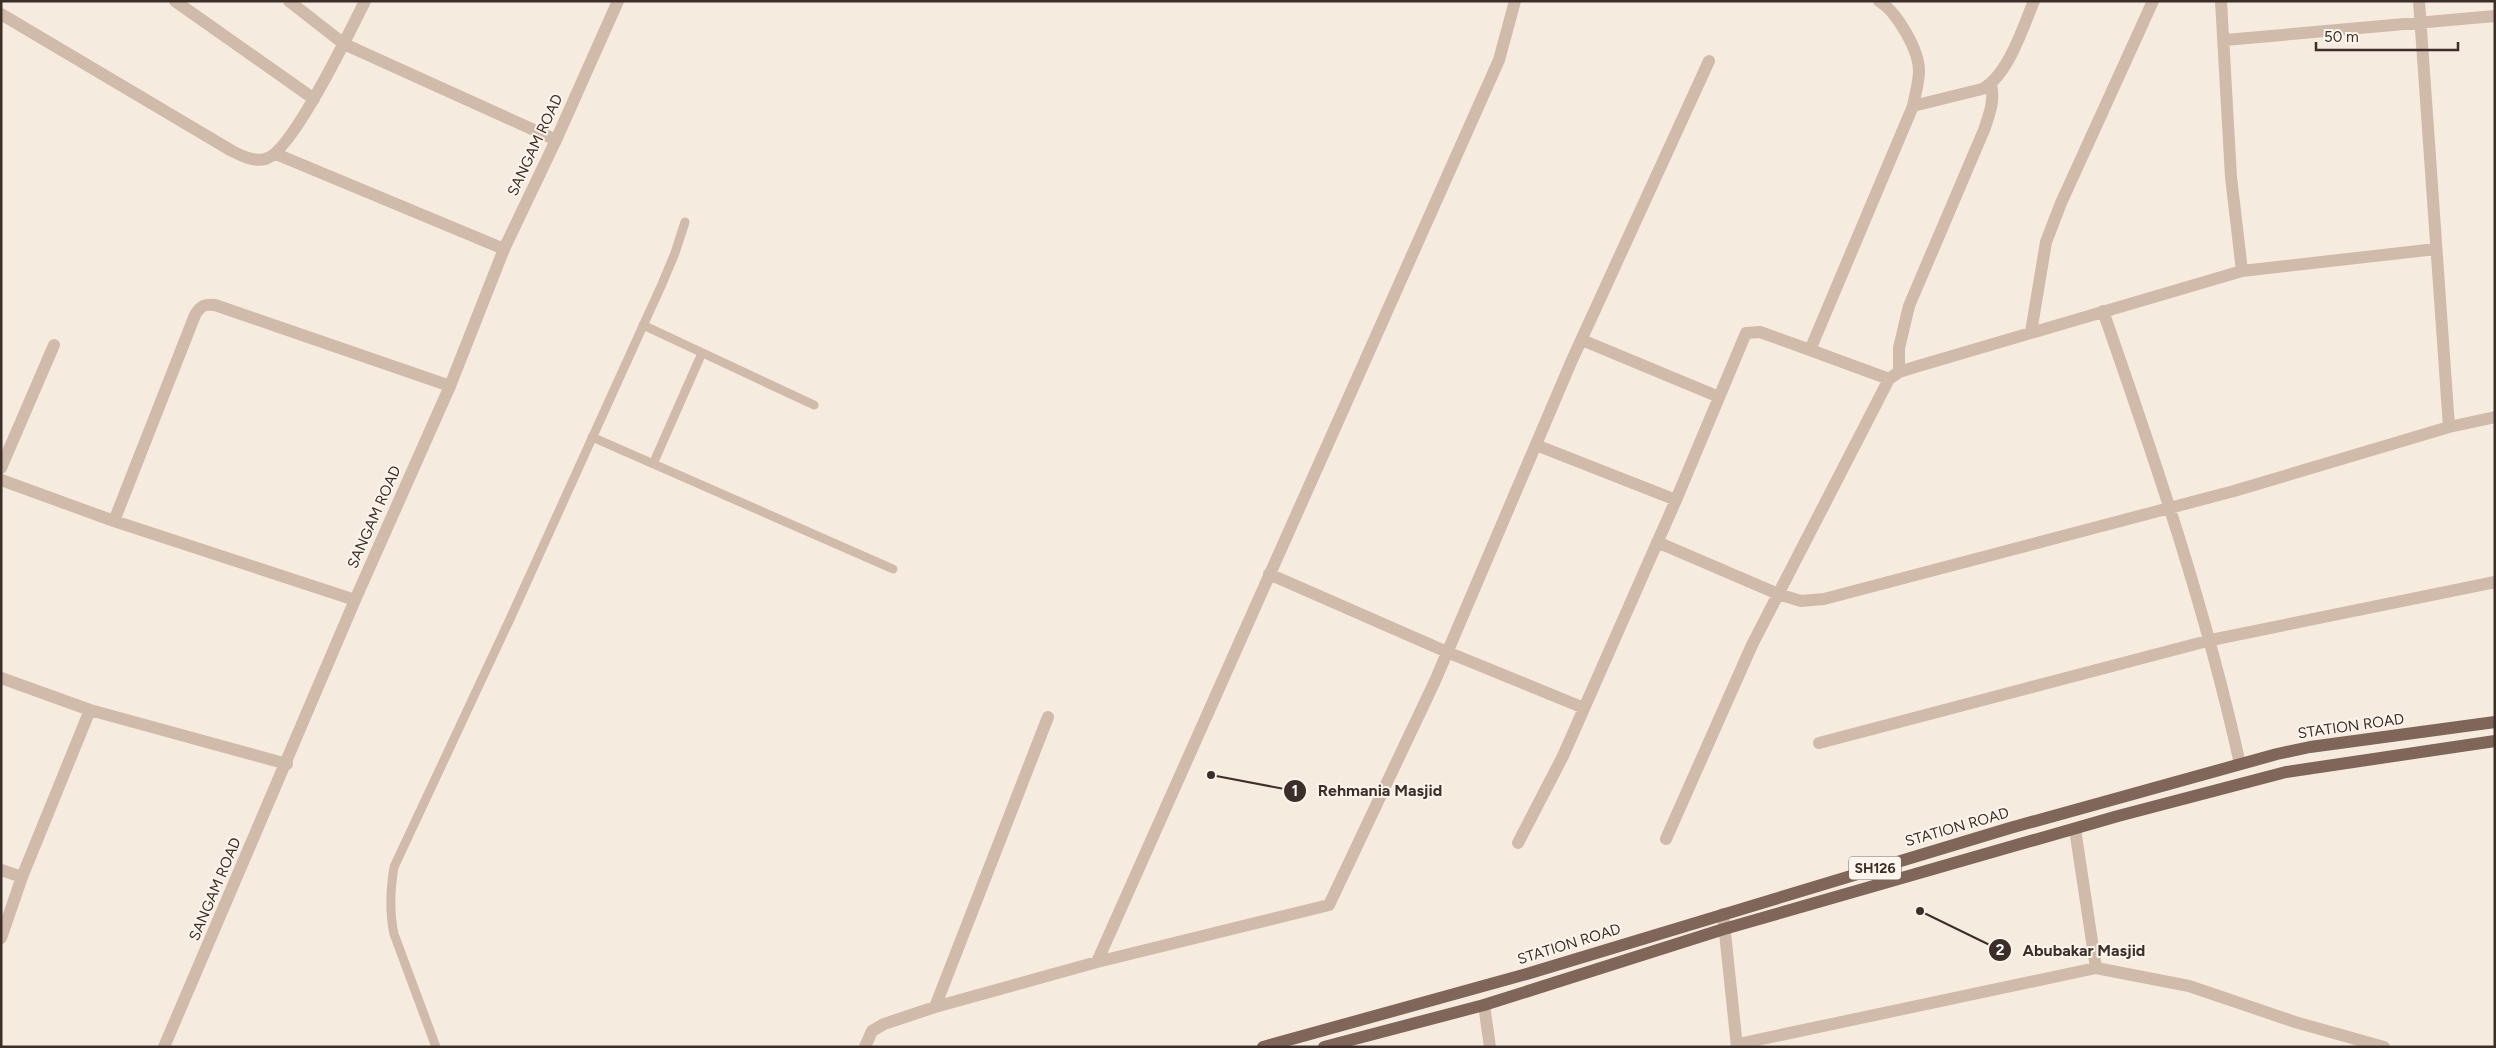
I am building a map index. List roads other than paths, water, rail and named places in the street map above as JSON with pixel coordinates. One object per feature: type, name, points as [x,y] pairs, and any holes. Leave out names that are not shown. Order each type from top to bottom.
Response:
[{"type":"main road","name":"STATION ROAD","points":[[1263,1047],[1521,976],[2010,828],[2240,764],[2310,747],[2495,722]]},
{"type":"main road","name":"SH126","points":[[1324,1047],[1484,1005],[1724,929],[2075,829],[2286,772],[2495,742]]},
{"type":"street","points":[[175,1],[314,99]]},
{"type":"street","points":[[289,1],[344,44],[556,140]]},
{"type":"street","points":[[1,14],[232,151],[248,158],[265,160],[276,154],[314,99],[365,1]]},
{"type":"street","name":"SANGAM ROAD","points":[[164,1047],[287,764],[355,600],[450,386],[504,249],[556,140],[618,1]]},
{"type":"street","points":[[1097,962],[1499,60],[1515,1]]},
{"type":"street","points":[[1810,350],[1913,106],[1919,69],[1906,31],[1886,6],[1879,1]]},
{"type":"street","points":[[1913,106],[1982,89],[1991,85],[2012,53],[2034,1]]},
{"type":"street","points":[[2031,332],[2046,242],[2061,203],[2153,1]]},
{"type":"street","points":[[2221,1],[2225,40],[2232,177],[2242,271]]},
{"type":"street","points":[[2419,1],[2449,427]]},
{"type":"street","points":[[2225,40],[2495,16]]},
{"type":"street","points":[[865,1047],[872,1030],[884,1024],[935,1007],[1097,962],[1329,905],[1447,652],[1582,340],[1710,61]]},
{"type":"street","points":[[1666,839],[1752,645],[1894,375],[1909,306],[1984,130],[1992,106],[1993,95],[1991,85]]},
{"type":"street","points":[[276,154],[504,249]]},
{"type":"street","points":[[1518,843],[1563,756],[1676,500],[1746,333],[1760,332],[1810,350],[1894,375],[2103,310],[2242,271],[2436,249]]},
{"type":"street","points":[[114,521],[195,315],[200,307],[206,304],[215,305],[450,386]]},
{"type":"street","points":[[2103,310],[2171,507],[2211,640],[2240,764]]},
{"type":"street","points":[[1582,340],[1719,397]]},
{"type":"street","points":[[1,468],[54,345]]},
{"type":"street","points":[[1657,542],[1778,594],[1801,601],[1824,599],[2234,491],[2449,427],[2495,417]]},
{"type":"street","points":[[1536,445],[1676,500]]},
{"type":"street","points":[[1,480],[114,521],[355,600]]},
{"type":"street","points":[[1269,574],[1447,652],[1584,708]]},
{"type":"street","points":[[1819,743],[2211,640],[2495,582]]},
{"type":"street","points":[[1,678],[90,710],[287,764]]},
{"type":"street","points":[[1,938],[22,877],[90,710]]},
{"type":"street","points":[[935,1007],[1048,718]]},
{"type":"street","points":[[2075,829],[2096,968]]},
{"type":"street","points":[[1,870],[22,877]]},
{"type":"street","points":[[1723,914],[1738,1045],[2096,968],[2189,986],[2296,1022],[2384,1047]]},
{"type":"street","points":[[1484,1005],[1490,1047]]},
{"type":"lane","points":[[436,1047],[394,934],[390,916],[390,893],[394,868],[506,628],[675,253],[685,222]]},
{"type":"lane","points":[[642,325],[814,405]]},
{"type":"lane","points":[[653,464],[702,353]]},
{"type":"lane","points":[[592,437],[893,569]]},
{"type":"place","name":"Rehmania Masjid","points":[[1211,775]]},
{"type":"place","name":"Abubakar Masjid","points":[[1920,911]]}]
